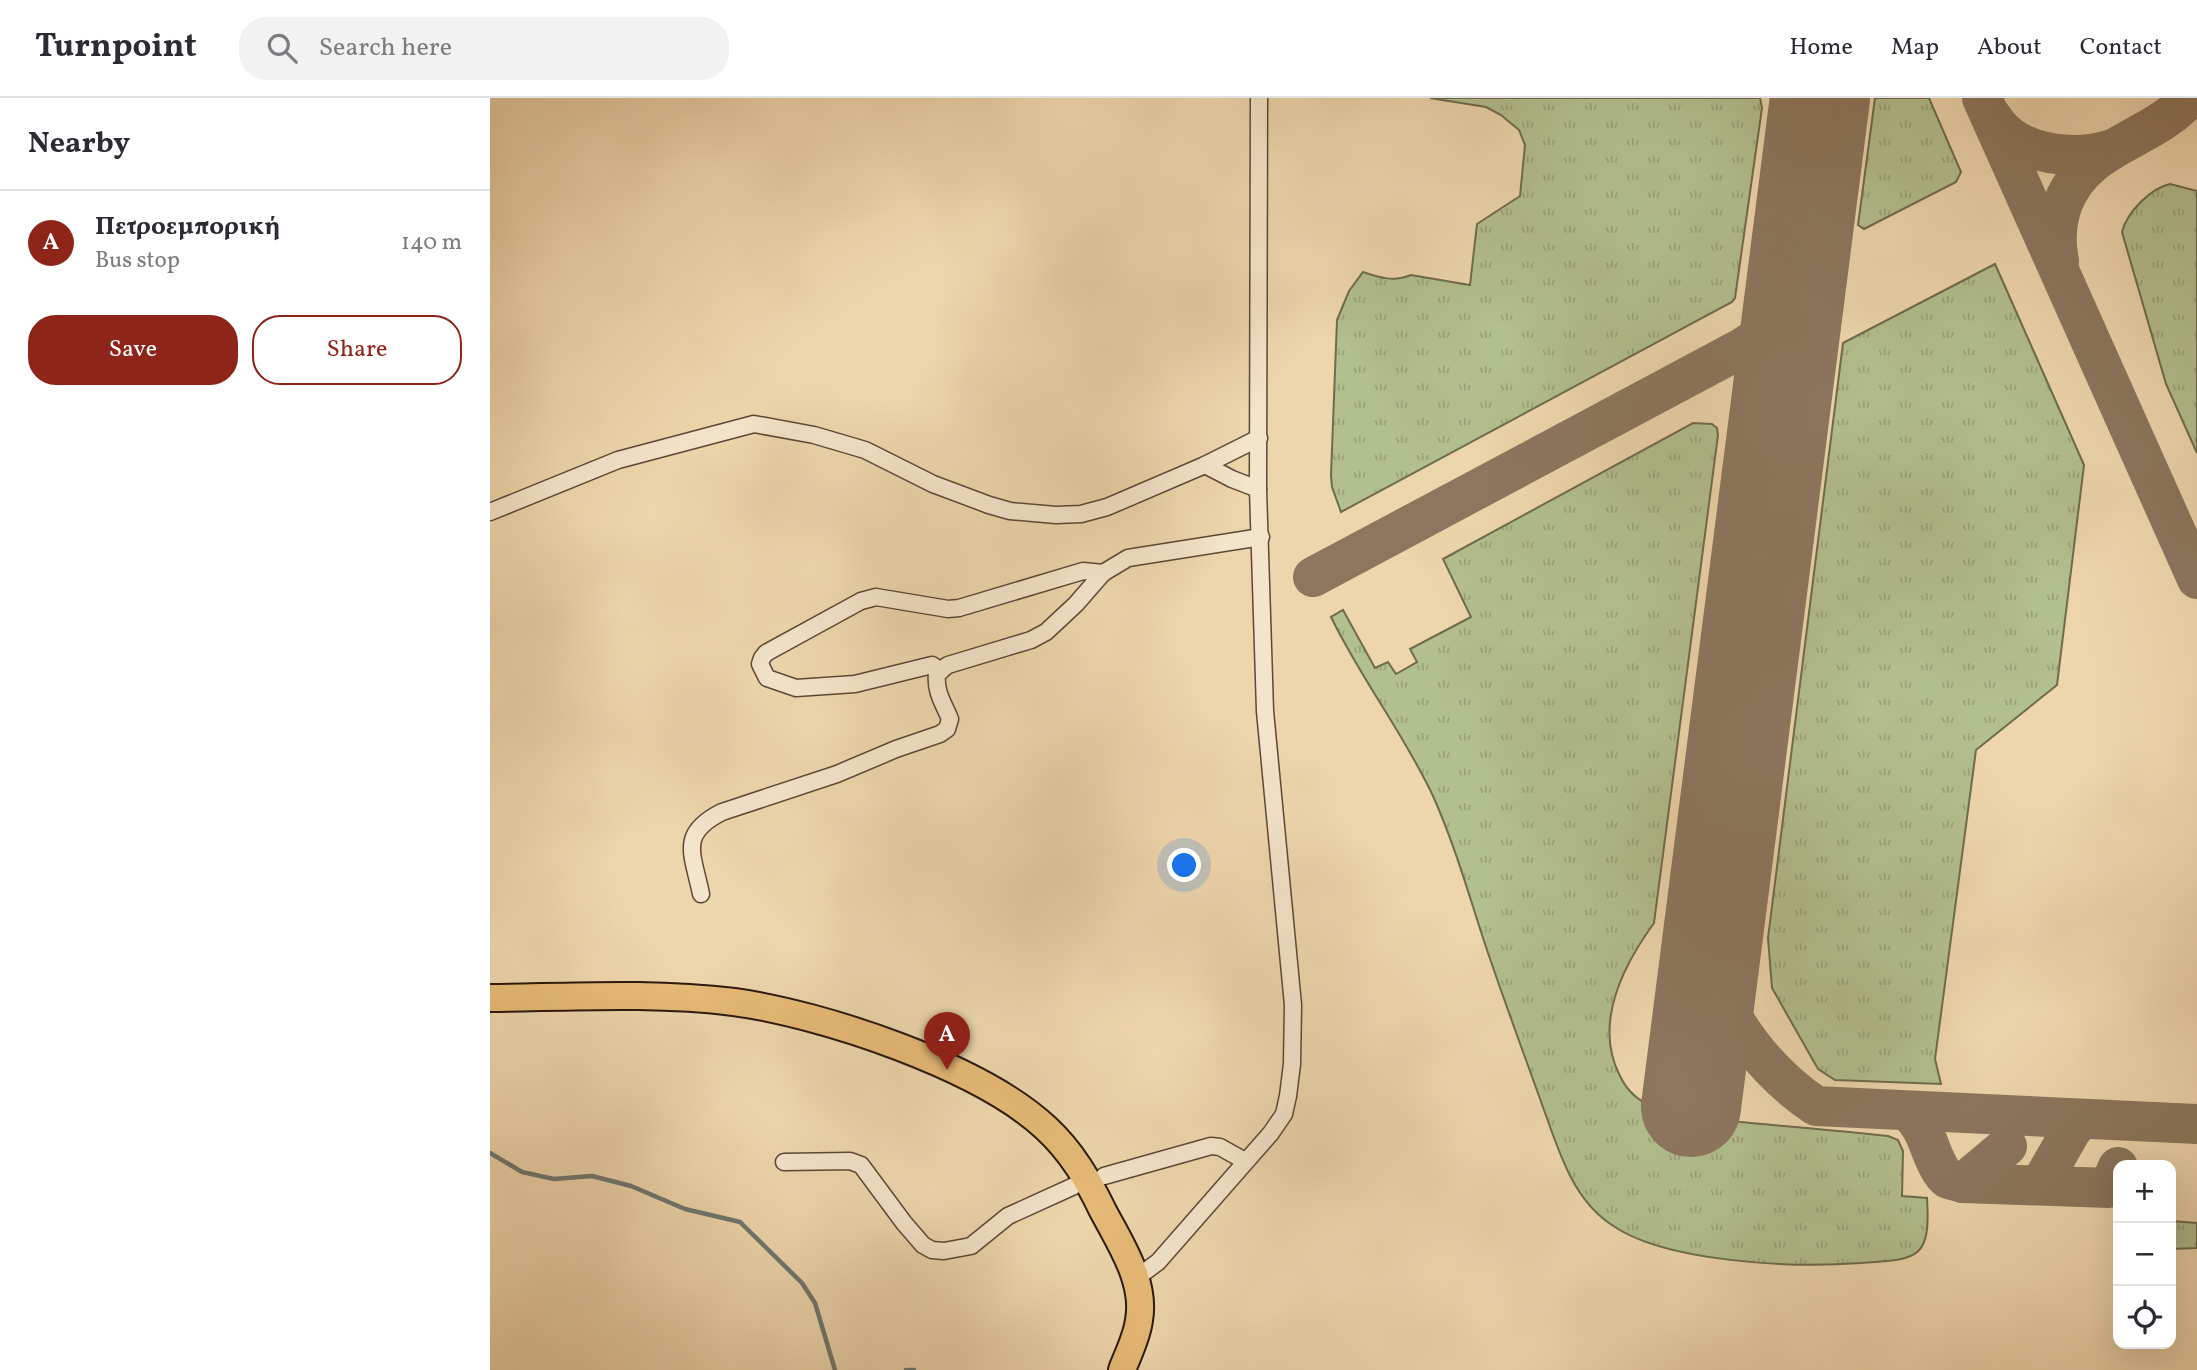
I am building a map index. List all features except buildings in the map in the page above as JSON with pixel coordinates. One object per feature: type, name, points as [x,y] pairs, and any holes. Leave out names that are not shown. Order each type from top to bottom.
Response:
[{"type":"main road","points":[[490,998],[654,997],[732,1002],[811,1019],[899,1048],[972,1079],[1024,1110],[1068,1150],[1099,1202],[1135,1279],[1140,1299],[1139,1321],[1122,1370]]},
{"type":"street","points":[[1135,1279],[1158,1262],[1284,1114],[1292,1064],[1293,1005],[1265,711],[1258,489],[1259,98]]},
{"type":"street","points":[[490,512],[618,460],[754,424],[814,435],[865,450],[966,498],[1010,511],[1034,514],[1082,514],[1107,507],[1205,465],[1259,438]]},
{"type":"street","points":[[1205,465],[1258,489]]},
{"type":"street","points":[[701,894],[692,839],[706,820],[940,734],[947,729],[950,719],[939,698],[937,673],[964,658],[1031,640],[1046,632],[1076,604],[1103,573],[1128,558],[1261,537]]},
{"type":"street","points":[[941,671],[932,664],[855,684],[796,688],[767,678],[762,673],[760,664],[766,653],[861,601],[876,597],[948,609],[959,608],[1083,572],[1103,573]]},
{"type":"street","points":[[1104,1177],[1211,1146],[1220,1147],[1245,1161]]},
{"type":"street","points":[[784,1162],[850,1161],[861,1165],[923,1245],[932,1250],[944,1251],[971,1246],[1007,1216],[1074,1186]]},
{"type":"green space","points":[[1430,98],[1760,98],[1762,108],[1735,298],[1341,512],[1332,487],[1331,475],[1337,320],[1349,291],[1363,272],[1387,278],[1411,275],[1470,285],[1477,224],[1520,196],[1525,145],[1519,130],[1486,107]]},
{"type":"green space","points":[[1875,98],[1929,98],[1961,172],[1956,182],[1864,229],[1858,225]]},
{"type":"green space","points":[[2170,184],[2197,191],[2197,453],[2166,384],[2122,232],[2129,217],[2141,202],[2155,190]]},
{"type":"green space","points":[[1995,264],[2084,465],[2057,685],[1976,750],[1935,1059],[1941,1084],[1835,1080],[1818,1069],[1772,988],[1768,938],[1843,343]]},
{"type":"green space","points":[[1693,423],[1712,424],[1717,428],[1718,435],[1654,923],[1631,958],[1615,996],[1609,1036],[1612,1056],[1630,1091],[1644,1103],[1665,1111],[1714,1120],[1888,1136],[1898,1140],[1903,1151],[1902,1196],[1927,1198],[1928,1219],[1923,1245],[1917,1253],[1908,1257],[1880,1262],[1801,1264],[1695,1255],[1661,1247],[1632,1236],[1609,1223],[1585,1200],[1561,1157],[1441,814],[1422,773],[1331,617],[1343,610],[1375,668],[1388,662],[1396,674],[1417,662],[1410,649],[1471,617],[1443,559]]},
{"type":"green space","points":[[2176,1221],[2197,1223],[2197,1248],[2176,1249]]},
{"type":"waterway","points":[[490,1153],[522,1172],[554,1179],[592,1176],[631,1186],[685,1209],[740,1222],[802,1283],[815,1303],[835,1370]]},
{"type":"waterway","points":[[906,1370],[914,1370]]},
{"type":"taxiway","points":[[1798,98],[1813,153]]},
{"type":"taxiway","points":[[1982,98],[2197,579]]},
{"type":"taxiway","points":[[2059,261],[2059,217],[2074,183],[2087,167],[2103,155],[2157,125],[2189,98]]},
{"type":"taxiway","points":[[1992,117],[2002,130],[2015,140],[2045,152],[2078,155],[2109,150]]},
{"type":"taxiway","points":[[1313,577],[1742,348],[1765,332],[1779,317],[1789,299],[1798,272]]},
{"type":"taxiway","points":[[1710,962],[1726,1004],[1750,1043],[1781,1078],[1816,1106],[2197,1124]]},
{"type":"taxiway","points":[[1908,1111],[1921,1127],[1934,1158],[1948,1179],[1963,1183],[2109,1188],[2113,1179]]},
{"type":"taxiway","points":[[2040,1185],[2071,1131],[2081,1119]]},
{"type":"taxiway","points":[[1963,1183],[2007,1146]]},
{"type":"runway","points":[[1691,1107],[1820,98]]},
{"type":"place","name":"Πετροεμπορική","points":[[947,1070]]}]
